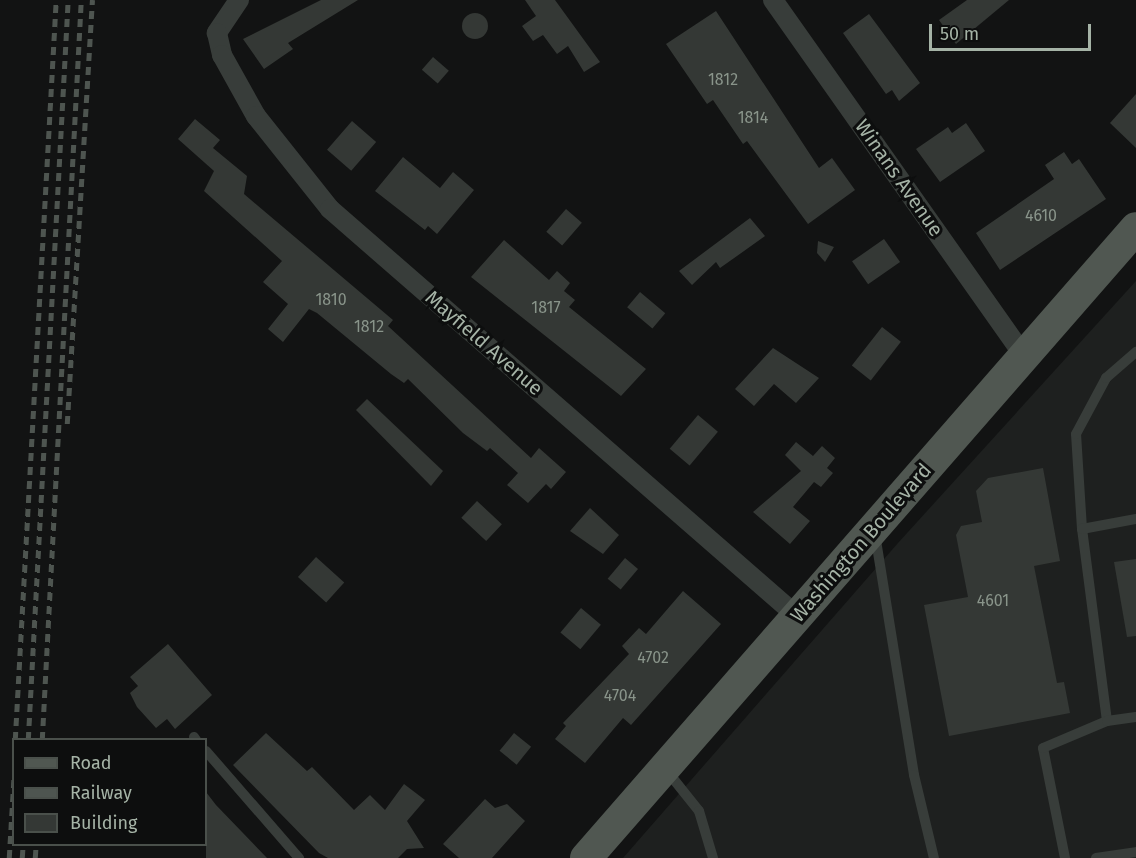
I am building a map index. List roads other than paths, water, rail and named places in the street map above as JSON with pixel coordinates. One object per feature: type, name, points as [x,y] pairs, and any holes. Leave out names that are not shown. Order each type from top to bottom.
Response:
[{"type":"main road","name":"Washington Boulevard","points":[[586,858],[1136,228]]},
{"type":"street","name":"Mayfield Avenue","points":[[239,0],[217,33],[225,62],[256,116],[330,208],[797,616]]},
{"type":"street","name":"Winans Avenue","points":[[773,0],[1024,356]]},
{"type":"lane","points":[[1107,721],[1082,529],[1076,434],[1106,378],[1136,352]]},
{"type":"lane","points":[[1082,529],[1136,519]]},
{"type":"lane","points":[[874,527],[914,776],[934,858]]},
{"type":"lane","points":[[1065,858],[1043,748],[1107,721],[1136,717]]},
{"type":"lane","points":[[207,752],[299,858]]},
{"type":"lane","points":[[664,768],[699,811],[713,858]]},
{"type":"lane","points":[[1096,858],[1136,852]]},
{"type":"railway","points":[[15,738],[56,0]]},
{"type":"railway","points":[[28,738],[68,0]]},
{"type":"railway","points":[[42,738],[81,0]]},
{"type":"railway","points":[[67,424],[92,0]]},
{"type":"railway","points":[[9,858],[12,808]]},
{"type":"railway","points":[[22,858],[23,846]]},
{"type":"railway","points":[[35,858],[36,846]]}]
